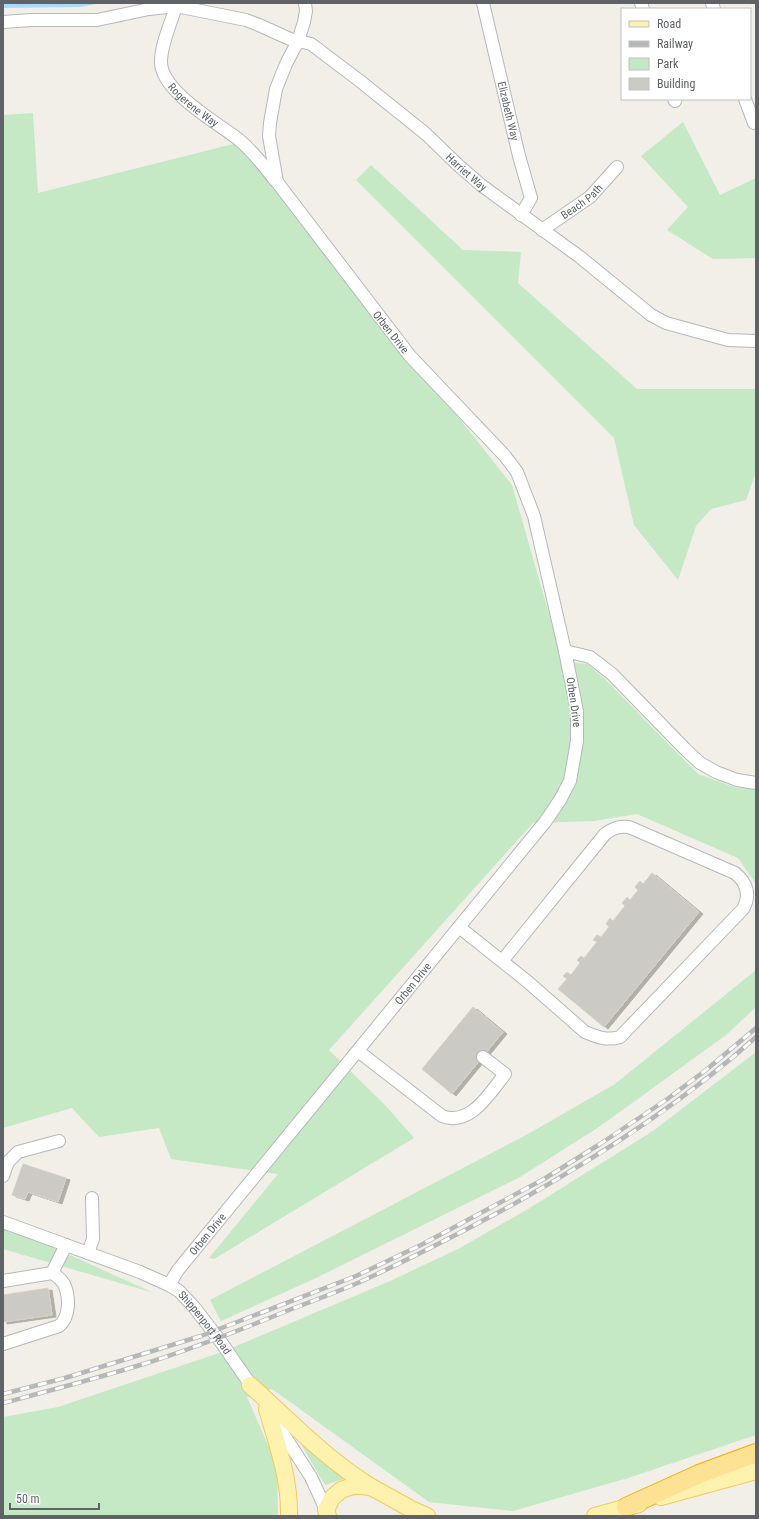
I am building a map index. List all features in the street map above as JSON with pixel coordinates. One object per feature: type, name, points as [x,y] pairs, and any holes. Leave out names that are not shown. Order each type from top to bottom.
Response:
[{"type":"highway","points":[[618,1511],[699,1474],[756,1453]]},
{"type":"main road","points":[[250,1385],[298,1430],[337,1463],[373,1488],[410,1509],[427,1516]]},
{"type":"main road","points":[[267,1409],[286,1479],[289,1516]]},
{"type":"main road","points":[[595,1516],[618,1511],[756,1471]]},
{"type":"main road","points":[[327,1513],[332,1498],[346,1488],[353,1486],[373,1488]]},
{"type":"street","name":"Orben Drive","points":[[169,1285],[178,1270],[545,822],[560,800],[570,781],[574,763],[578,727],[574,693],[534,516],[517,472],[505,456],[410,356],[277,182],[269,136],[270,123],[276,89],[286,64],[298,41],[304,22],[305,3]]},
{"type":"street","name":"Elizabeth Way","points":[[483,3],[518,156],[531,198],[521,215]]},
{"type":"street","name":"Harriet Way","points":[[176,4],[246,20],[290,39],[311,44],[426,134],[481,185],[580,257],[651,315],[666,323],[728,340],[756,341]]},
{"type":"street","points":[[3,22],[30,20],[97,20],[176,4]]},
{"type":"street","name":"Rogerene Way","points":[[176,4],[161,53],[161,63],[165,79],[180,96],[257,156],[277,182]]},
{"type":"street","points":[[745,100],[754,123]]},
{"type":"street","name":"Beach Path","points":[[542,230],[590,197],[617,167]]},
{"type":"street","points":[[565,651],[590,656],[612,674],[700,763],[716,772],[736,780],[756,783]]},
{"type":"street","points":[[460,927],[586,1032],[596,1036],[614,1039],[620,1037],[743,909],[747,899],[747,889],[741,878],[736,873],[629,827],[621,826],[613,828],[605,834],[502,961]]},
{"type":"street","points":[[358,1051],[442,1116],[452,1119],[463,1116],[480,1105],[505,1074],[483,1057]]},
{"type":"street","points":[[3,1176],[8,1162],[18,1152],[59,1141]]},
{"type":"street","points":[[88,1253],[93,1239],[92,1198]]},
{"type":"street","name":"Shippenport Road","points":[[3,1222],[140,1272],[179,1291],[194,1307],[221,1342],[267,1409],[304,1466],[327,1513]]},
{"type":"street","points":[[52,1273],[66,1245]]},
{"type":"street","points":[[3,1281],[52,1273],[60,1278],[66,1290],[68,1311],[65,1320],[59,1326],[3,1344]]},
{"type":"green space","points":[[33,113],[38,193],[241,142],[512,485],[559,649],[576,663],[587,664],[604,678],[698,774],[737,788],[756,789],[756,884],[738,858],[637,814],[594,821],[533,823],[329,1050],[385,1105],[414,1138],[214,1259],[209,1258],[278,1174],[171,1159],[159,1128],[99,1137],[72,1108],[3,1128],[3,115]]},
{"type":"green space","points":[[683,122],[720,195],[756,178],[756,258],[713,259],[667,230],[688,207],[641,156]]},
{"type":"green space","points":[[371,165],[463,250],[521,252],[518,283],[637,389],[756,389],[756,472],[746,500],[711,509],[696,526],[678,580],[634,525],[614,438],[356,180]]},
{"type":"green space","points":[[756,970],[756,1007],[726,1035],[599,1127],[520,1177],[316,1278],[221,1321],[210,1300],[528,1134],[615,1084]]},
{"type":"green space","points":[[756,1052],[756,1435],[628,1478],[513,1511],[429,1502],[272,1389],[247,1397],[277,1466],[278,1516],[3,1516],[3,1417],[58,1407],[222,1352],[388,1282],[460,1248],[528,1209],[653,1131]]},
{"type":"green space","points":[[3,1225],[154,1293],[3,1249]]},
{"type":"green space","points":[[297,1437],[344,1479],[325,1485]]},
{"type":"water","points":[[3,3],[102,3],[79,7],[3,8]]},
{"type":"building","points":[[652,873],[699,912],[604,1027],[558,989],[567,979],[563,976],[567,972],[571,975],[580,963],[577,960],[581,956],[584,958],[597,942],[593,940],[597,935],[601,937],[609,927],[606,924],[610,918],[613,921],[625,906],[622,903],[627,897],[630,900],[638,890],[635,887],[640,881],[643,884]]},
{"type":"building","points":[[473,1007],[503,1032],[452,1094],[422,1069]]},
{"type":"building","points":[[23,1164],[66,1178],[58,1202],[28,1192],[25,1199],[12,1195]]},
{"type":"building","points":[[48,1288],[52,1315],[3,1322],[3,1295]]},
{"type":"railway","points":[[3,1394],[65,1378],[201,1336],[356,1276],[421,1245],[544,1179],[600,1144],[666,1100],[706,1070],[756,1028]]},
{"type":"railway","points":[[3,1403],[114,1373],[185,1350],[343,1289],[399,1264],[512,1205],[608,1148],[669,1107],[756,1037]]}]
